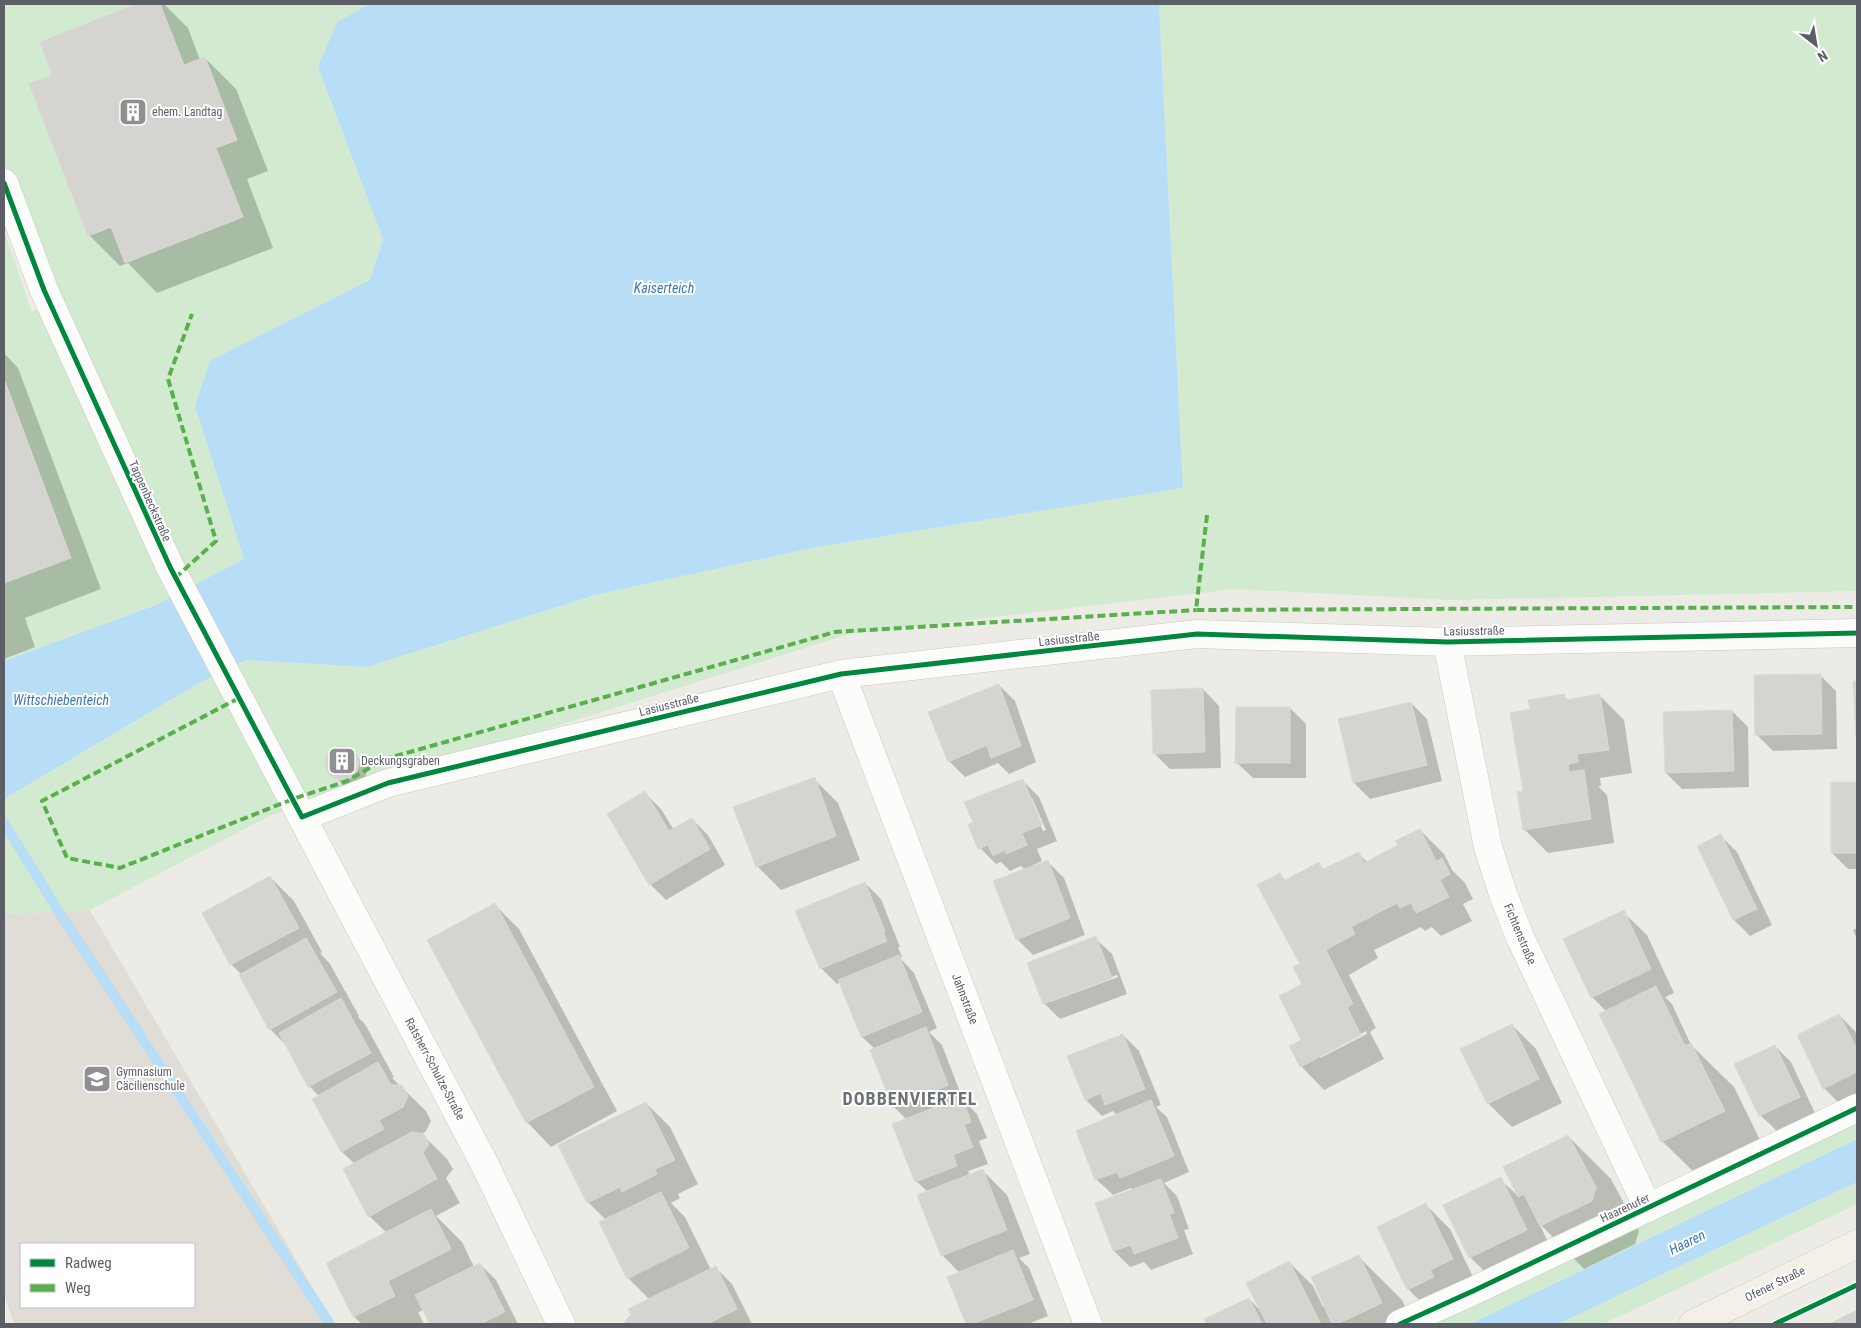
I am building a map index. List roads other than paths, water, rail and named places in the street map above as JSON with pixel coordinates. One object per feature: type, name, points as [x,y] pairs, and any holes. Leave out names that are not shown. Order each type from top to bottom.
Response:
[{"type":"main road","name":"Ofener Straße","points":[[1693,1324],[1857,1244]]},
{"type":"street","name":"Tappenbeckstraße","points":[[4,183],[44,290],[175,578],[302,817]]},
{"type":"street","name":"Lasiusstraße","points":[[302,817],[388,783],[841,674],[1197,634],[1447,642],[1857,633]]},
{"type":"street","name":"Fichtenstraße","points":[[1447,642],[1488,847],[1502,894],[1520,937],[1648,1208]]},
{"type":"street","name":"Jahnstraße","points":[[841,674],[1088,1324]]},
{"type":"street","name":"Ratsherr-Schulze-Straße","points":[[302,817],[480,1154],[561,1324]]},
{"type":"street","name":"Haarenufer","points":[[1400,1324],[1857,1108]]},
{"type":"water","name":"Kaiserteich","points":[[370,4],[1159,4],[1183,488],[817,547],[595,595],[367,667],[246,660],[199,683],[4,799],[4,661],[156,605],[244,559],[195,406],[210,361],[370,280],[383,239],[318,67],[337,22]]},
{"type":"water","name":"Haaren","points":[[1857,1139],[1857,1182],[1558,1324],[1470,1324]]},
{"type":"waterway","points":[[4,823],[61,915],[330,1324]]},
{"type":"place","name":"ehem. Landtag","points":[[133,112]]},
{"type":"place","name":"Deckungsgraben","points":[[342,761]]},
{"type":"place","name":"Gymnasium Cäcilienschule","points":[[97,1079]]},
{"type":"district","name":"DOBBENVIERTEL","points":[[910,1098]]},
{"type":"water label","name":"Wittschiebenteich","points":[[61,700]]}]
